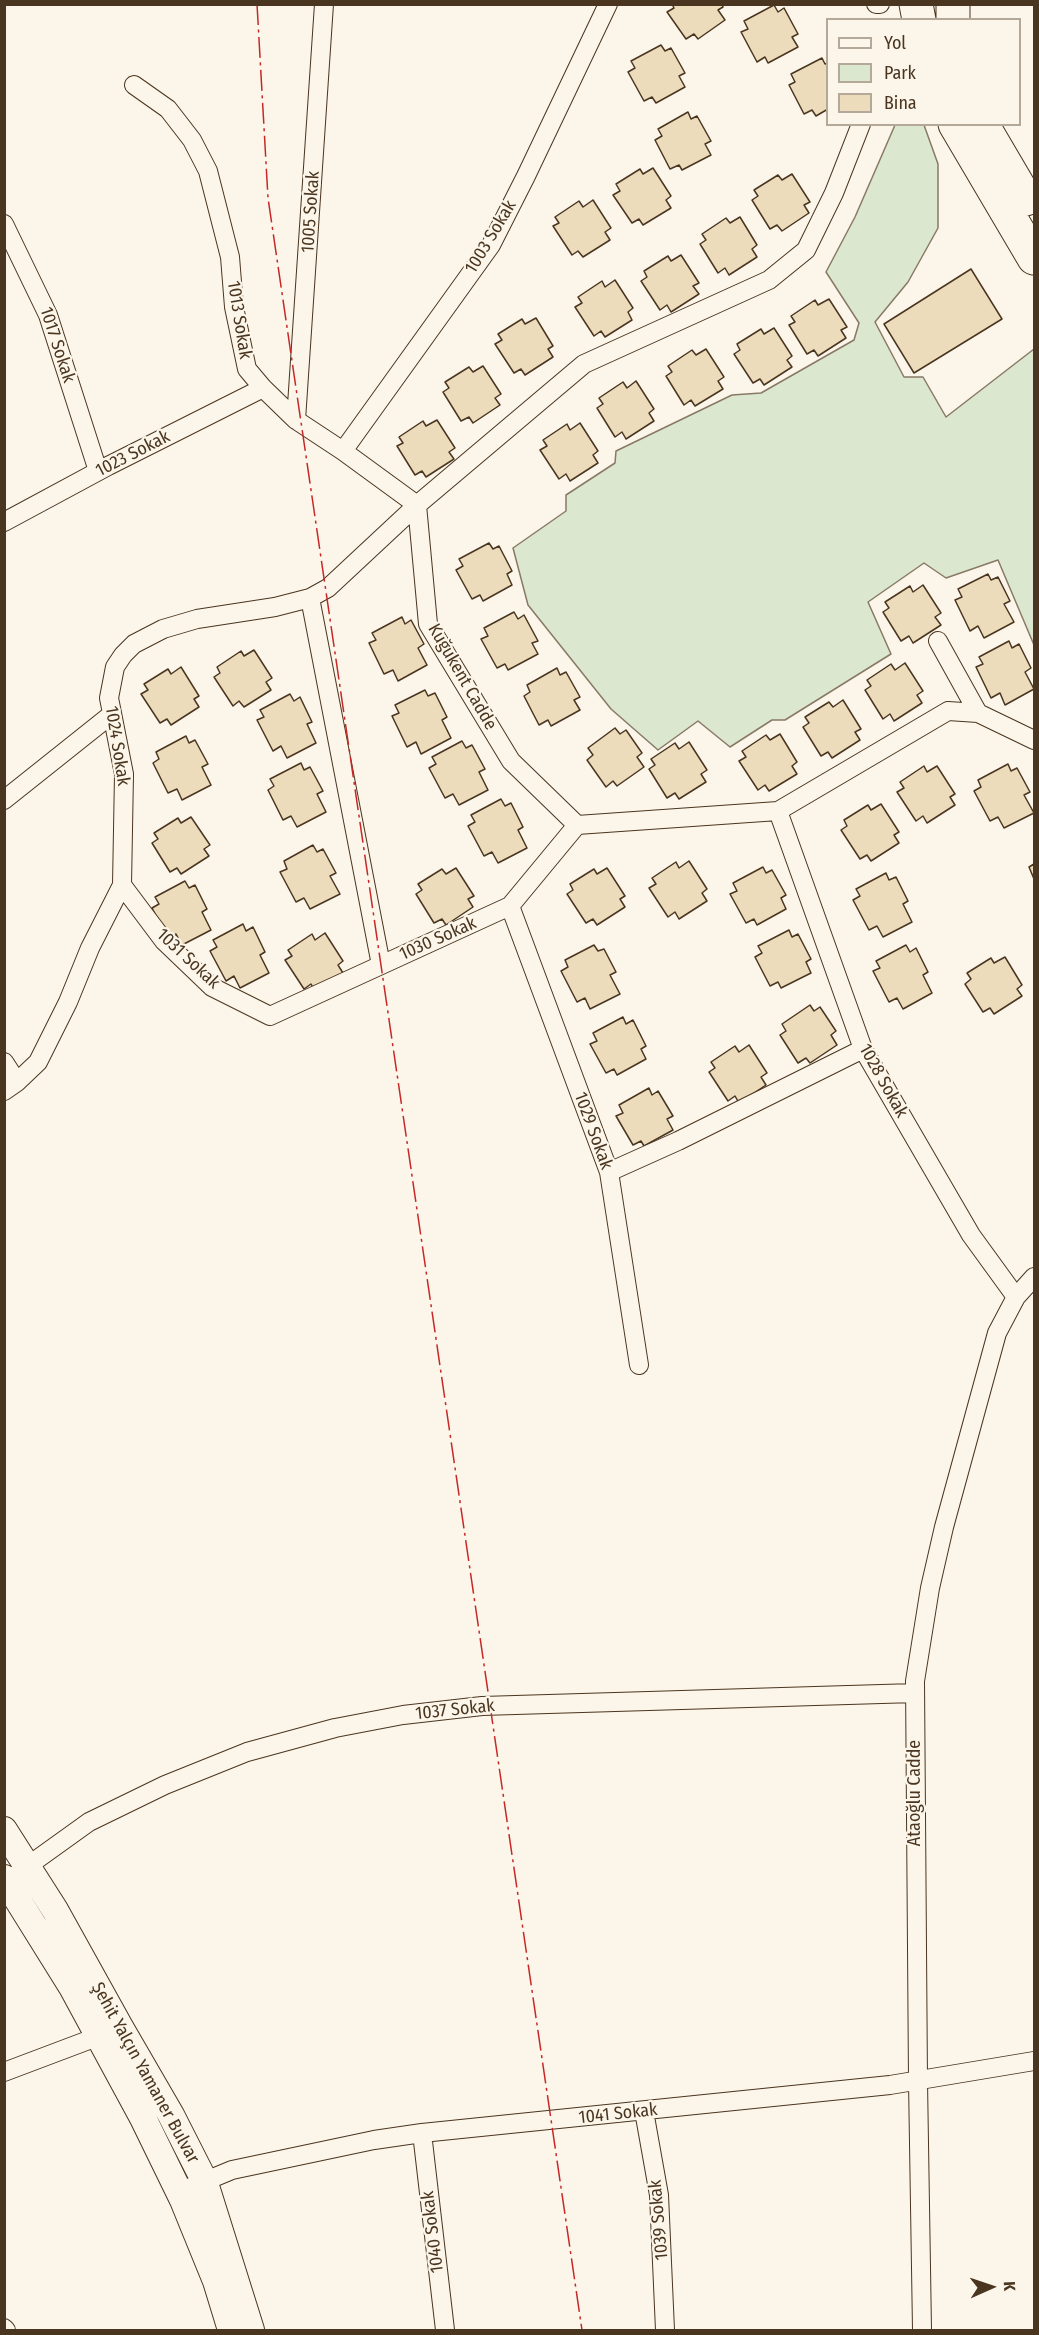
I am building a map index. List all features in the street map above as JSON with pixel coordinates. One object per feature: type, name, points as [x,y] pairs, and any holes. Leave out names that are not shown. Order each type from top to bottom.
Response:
[{"type":"highway","points":[[956,126],[1035,258]]},
{"type":"highway","points":[[983,126],[1035,214]]},
{"type":"street","name":"1005 Sokak","points":[[296,420],[324,4]]},
{"type":"street","name":"1003 Sokak","points":[[343,451],[490,245],[526,176],[608,4]]},
{"type":"street","points":[[908,18],[915,4]]},
{"type":"street","name":"1013 Sokak","points":[[134,85],[168,109],[192,140],[208,171],[230,257],[234,307],[247,369],[296,420],[417,505]]},
{"type":"street","points":[[417,505],[584,364],[769,280],[806,250],[834,193],[860,126]]},
{"type":"street","name":"1017 Sokak","points":[[4,224],[48,315],[98,471]]},
{"type":"street","name":"1023 Sokak","points":[[4,522],[98,471],[263,388]]},
{"type":"street","name":"1024 Sokak","points":[[11,1086],[38,1062],[68,1002],[90,948],[122,885],[124,774],[109,698],[115,667],[123,655],[134,644],[163,629],[197,619],[275,607],[310,598],[328,588],[417,505]]},
{"type":"street","name":"Kuğukent Cadde","points":[[417,505],[428,624],[511,761],[577,825]]},
{"type":"street","points":[[310,598],[381,965]]},
{"type":"street","points":[[938,641],[978,713]]},
{"type":"street","points":[[577,825],[777,811],[948,711],[978,713],[1035,740]]},
{"type":"street","points":[[4,800],[112,714]]},
{"type":"street","name":"1028 Sokak","points":[[777,811],[863,1049],[971,1235],[1016,1297]]},
{"type":"street","name":"1030 Sokak","points":[[270,1016],[510,906],[577,825]]},
{"type":"street","name":"1031 Sokak","points":[[122,885],[164,941],[212,987],[270,1016]]},
{"type":"street","name":"1029 Sokak","points":[[510,906],[609,1172],[639,1365]]},
{"type":"street","points":[[609,1172],[678,1141],[863,1049]]},
{"type":"street","points":[[4,1062],[11,1086]]},
{"type":"street","name":"Ataoğlu Cadde","points":[[922,2331],[915,1693],[930,1588],[944,1527],[997,1333],[1016,1297],[1035,1277]]},
{"type":"street","name":"1037 Sokak","points":[[5,1879],[28,1867],[89,1822],[165,1785],[247,1752],[347,1726],[403,1715],[482,1706],[915,1693]]},
{"type":"street","name":"Şehit Yalçın Yamaner Bulvar","points":[[4,1830],[56,1910],[110,2033],[171,2115],[204,2180],[251,2331]]},
{"type":"street","points":[[5,1879],[72,1987],[110,2033],[143,2118],[179,2192],[216,2281],[231,2331]]},
{"type":"street","points":[[4,2072],[110,2033]]},
{"type":"street","name":"1041 Sokak","points":[[179,2192],[232,2170],[374,2140],[458,2128],[644,2111],[918,2081],[1035,2061]]},
{"type":"street","name":"1039 Sokak","points":[[644,2111],[658,2195],[665,2331]]},
{"type":"street","name":"1040 Sokak","points":[[422,2133],[445,2331]]},
{"type":"green space","points":[[895,126],[924,126],[938,164],[938,228],[908,282],[875,322],[904,377],[923,377],[946,417],[1034,349],[1034,645],[998,560],[946,578],[924,563],[868,602],[891,654],[785,720],[772,720],[730,747],[698,721],[658,750],[611,709],[528,605],[513,548],[566,511],[566,495],[615,463],[616,451],[732,395],[761,393],[854,340],[859,323],[826,272],[855,217]]},
{"type":"building","points":[[672,4],[722,4],[723,7],[718,10],[725,20],[698,39],[694,34],[686,39],[667,12],[674,8]]},
{"type":"building","points":[[774,5],[778,12],[784,8],[798,34],[792,37],[798,47],[768,63],[765,57],[757,62],[741,32],[748,29],[744,21]]},
{"type":"building","points":[[661,45],[665,51],[671,48],[685,73],[679,76],[685,87],[656,103],[652,97],[644,101],[628,72],[635,68],[631,61]]},
{"type":"building","points":[[822,58],[826,64],[826,110],[816,116],[812,110],[804,114],[789,85],[795,82],[791,74]]},
{"type":"building","points":[[688,112],[691,119],[697,116],[711,141],[705,144],[711,155],[682,170],[679,165],[670,169],[655,140],[662,136],[658,129]]},
{"type":"building","points":[[653,168],[671,196],[666,200],[671,208],[643,225],[639,219],[632,223],[613,195],[620,191],[616,184],[640,169],[643,174]]},
{"type":"building","points":[[792,174],[810,202],[804,205],[809,213],[782,231],[777,225],[770,229],[752,200],[758,196],[754,190],[778,175],[782,180]]},
{"type":"building","points":[[593,200],[611,228],[605,232],[610,240],[583,257],[578,251],[572,255],[553,226],[559,223],[555,217],[579,201],[583,207]]},
{"type":"building","points":[[740,217],[757,245],[752,249],[757,257],[729,275],[725,268],[718,273],[700,244],[706,240],[702,234],[726,218],[730,223]]},
{"type":"building","points":[[681,255],[699,283],[693,286],[699,294],[671,312],[667,305],[660,310],[641,281],[647,277],[644,271],[668,256],[671,261]]},
{"type":"building","points":[[971,269],[1002,319],[914,373],[884,324]]},
{"type":"building","points":[[615,280],[633,308],[628,312],[632,320],[605,337],[601,331],[594,336],[575,307],[582,303],[578,297],[602,281],[605,287]]},
{"type":"building","points":[[829,299],[847,327],[841,330],[846,338],[818,356],[814,350],[807,354],[789,325],[795,322],[791,316],[815,300],[818,305]]},
{"type":"building","points":[[536,318],[553,346],[548,349],[553,357],[525,375],[521,369],[514,373],[495,344],[502,340],[498,334],[522,319],[525,324]]},
{"type":"building","points":[[774,328],[792,356],[787,360],[792,367],[764,385],[760,379],[753,383],[734,354],[740,350],[737,344],[761,329],[764,334]]},
{"type":"building","points":[[706,349],[724,377],[718,381],[723,389],[695,406],[691,400],[684,405],[666,376],[672,372],[668,366],[692,350],[696,355]]},
{"type":"building","points":[[483,366],[501,394],[495,398],[500,405],[473,423],[469,417],[461,421],[443,392],[449,388],[445,382],[469,367],[473,372]]},
{"type":"building","points":[[636,381],[654,409],[649,413],[654,421],[626,439],[622,432],[615,437],[597,408],[603,404],[599,398],[623,382],[627,388]]},
{"type":"building","points":[[437,420],[455,448],[449,452],[454,459],[426,477],[422,471],[415,475],[397,446],[403,443],[399,437],[423,421],[426,426]]},
{"type":"building","points":[[580,423],[598,451],[593,455],[598,463],[570,481],[566,474],[559,479],[540,450],[547,446],[543,440],[567,424],[570,430]]},
{"type":"building","points":[[489,543],[493,549],[499,546],[512,571],[507,574],[512,585],[483,601],[480,595],[472,599],[456,570],[463,566],[459,559]]},
{"type":"building","points":[[988,574],[991,580],[998,577],[1010,601],[1004,604],[1014,622],[984,638],[978,626],[970,631],[955,600],[962,597],[958,589]]},
{"type":"building","points":[[923,585],[941,613],[935,617],[941,625],[913,643],[909,636],[901,641],[883,612],[889,608],[885,602],[910,586],[913,592]]},
{"type":"building","points":[[514,612],[518,619],[524,615],[538,641],[532,643],[538,654],[508,670],[505,664],[497,668],[481,639],[488,636],[484,628]]},
{"type":"building","points":[[402,617],[405,624],[411,620],[424,644],[418,648],[427,665],[398,681],[393,670],[384,674],[369,643],[376,640],[372,633]]},
{"type":"building","points":[[1009,641],[1012,648],[1019,644],[1031,668],[1025,672],[1034,689],[1005,705],[1000,693],[991,698],[976,667],[983,664],[979,657]]},
{"type":"building","points":[[254,650],[272,678],[266,682],[271,690],[244,707],[239,701],[233,706],[214,677],[220,673],[217,667],[241,651],[244,656]]},
{"type":"building","points":[[905,663],[923,691],[917,695],[922,703],[894,721],[890,714],[883,719],[865,690],[871,686],[867,680],[891,664],[895,670]]},
{"type":"building","points":[[181,667],[199,696],[194,699],[199,707],[171,725],[167,719],[160,723],[141,694],[148,690],[144,684],[168,669],[171,674]]},
{"type":"building","points":[[557,668],[560,675],[566,672],[580,697],[574,700],[580,710],[551,726],[548,720],[539,725],[524,696],[530,692],[527,685]]},
{"type":"building","points":[[425,690],[428,696],[435,693],[447,717],[442,720],[451,738],[421,754],[416,742],[407,747],[392,716],[399,713],[395,705]]},
{"type":"building","points":[[290,694],[294,701],[300,697],[312,722],[307,724],[316,743],[287,758],[281,746],[273,751],[257,720],[264,717],[260,710]]},
{"type":"building","points":[[843,700],[861,729],[855,732],[860,740],[832,758],[828,752],[821,756],[803,727],[809,723],[805,717],[829,702],[833,707]]},
{"type":"building","points":[[615,728],[620,734],[626,730],[642,753],[637,757],[644,767],[617,786],[613,781],[606,787],[587,760],[593,755],[588,748]]},
{"type":"building","points":[[780,734],[797,762],[792,766],[797,774],[769,791],[765,785],[758,790],[739,761],[746,757],[742,751],[766,735],[770,740]]},
{"type":"building","points":[[186,736],[189,743],[195,740],[208,764],[202,767],[211,785],[182,800],[177,789],[168,793],[153,763],[159,759],[156,752]]},
{"type":"building","points":[[462,741],[466,748],[472,745],[485,769],[479,772],[488,790],[459,805],[453,794],[445,798],[429,768],[436,764],[432,757]]},
{"type":"building","points":[[689,742],[707,770],[701,774],[706,782],[679,799],[675,793],[667,798],[649,769],[655,765],[651,759],[675,743],[679,749]]},
{"type":"building","points":[[301,763],[304,770],[310,767],[323,791],[317,794],[326,812],[297,827],[291,816],[283,820],[268,790],[274,786],[270,779]]},
{"type":"building","points":[[1008,764],[1011,771],[1017,768],[1030,792],[1024,795],[1034,813],[1004,828],[998,817],[990,821],[974,791],[981,787],[978,780]]},
{"type":"building","points":[[924,766],[927,772],[937,766],[955,794],[950,797],[955,805],[927,823],[923,816],[916,821],[897,792],[904,788],[900,782]]},
{"type":"building","points":[[501,799],[505,806],[511,803],[523,827],[518,830],[527,848],[498,863],[492,852],[484,856],[468,826],[475,822],[471,815]]},
{"type":"building","points":[[881,804],[899,832],[894,835],[899,843],[871,861],[867,855],[860,859],[841,830],[847,826],[844,820],[868,805],[871,810]]},
{"type":"building","points":[[191,817],[210,845],[204,849],[209,856],[181,874],[177,868],[170,872],[152,843],[158,839],[154,833],[178,818],[181,823]]},
{"type":"building","points":[[313,845],[317,852],[323,849],[336,873],[330,876],[340,894],[310,909],[304,898],[296,902],[280,872],[287,869],[284,861]]},
{"type":"building","points":[[689,861],[707,889],[702,893],[707,901],[679,919],[675,912],[668,917],[649,888],[656,884],[652,878],[676,862],[679,868]]},
{"type":"building","points":[[1034,864],[1034,879],[1029,867]]},
{"type":"building","points":[[763,867],[766,873],[772,870],[786,895],[781,898],[786,909],[757,925],[754,919],[746,923],[730,894],[737,891],[733,883]]},
{"type":"building","points":[[456,868],[474,896],[468,899],[473,907],[446,925],[442,919],[434,923],[416,894],[422,890],[418,884],[442,869],[446,874]]},
{"type":"building","points":[[607,868],[625,896],[620,899],[625,907],[597,925],[593,919],[586,923],[567,894],[573,890],[570,884],[594,869],[597,874]]},
{"type":"building","points":[[886,873],[889,880],[896,877],[908,901],[903,904],[912,922],[883,937],[877,926],[869,930],[853,900],[860,896],[856,889]]},
{"type":"building","points":[[185,881],[189,888],[195,885],[207,909],[202,912],[211,930],[182,945],[176,934],[168,938],[152,908],[159,904],[155,897]]},
{"type":"building","points":[[243,924],[246,931],[253,927],[265,952],[260,955],[269,973],[240,988],[234,976],[226,981],[210,951],[217,947],[213,940]]},
{"type":"building","points":[[789,930],[792,937],[798,934],[811,959],[806,962],[811,973],[781,988],[778,982],[770,986],[755,957],[762,953],[758,946]]},
{"type":"building","points":[[325,933],[343,961],[338,965],[343,973],[315,991],[311,984],[304,989],[285,960],[292,956],[288,950],[312,934],[315,940]]},
{"type":"building","points":[[594,945],[598,951],[604,949],[616,972],[610,975],[620,994],[590,1009],[585,998],[577,1002],[561,971],[568,967],[565,960]]},
{"type":"building","points":[[906,945],[910,952],[916,948],[928,972],[923,975],[932,993],[903,1009],[897,998],[889,1002],[873,971],[880,968],[876,961]]},
{"type":"building","points":[[1005,957],[1022,985],[1017,989],[1022,996],[994,1014],[990,1008],[983,1012],[965,984],[971,979],[967,973],[991,958],[994,963]]},
{"type":"building","points":[[810,1005],[814,1011],[820,1007],[836,1031],[831,1035],[837,1045],[810,1063],[806,1058],[798,1063],[780,1035],[786,1031],[782,1024]]},
{"type":"building","points":[[623,1017],[626,1024],[633,1020],[646,1046],[641,1049],[646,1059],[617,1075],[614,1069],[606,1073],[590,1044],[597,1041],[593,1033]]},
{"type":"building","points":[[749,1045],[767,1073],[761,1077],[766,1085],[739,1103],[735,1096],[728,1101],[709,1072],[715,1068],[711,1062],[735,1046],[739,1052]]},
{"type":"building","points":[[649,1088],[652,1095],[658,1091],[673,1116],[667,1119],[673,1130],[644,1146],[641,1141],[633,1145],[616,1116],[623,1113],[619,1105]]},
{"type":"power","points":[[257,4],[268,198],[582,2330]]}]
